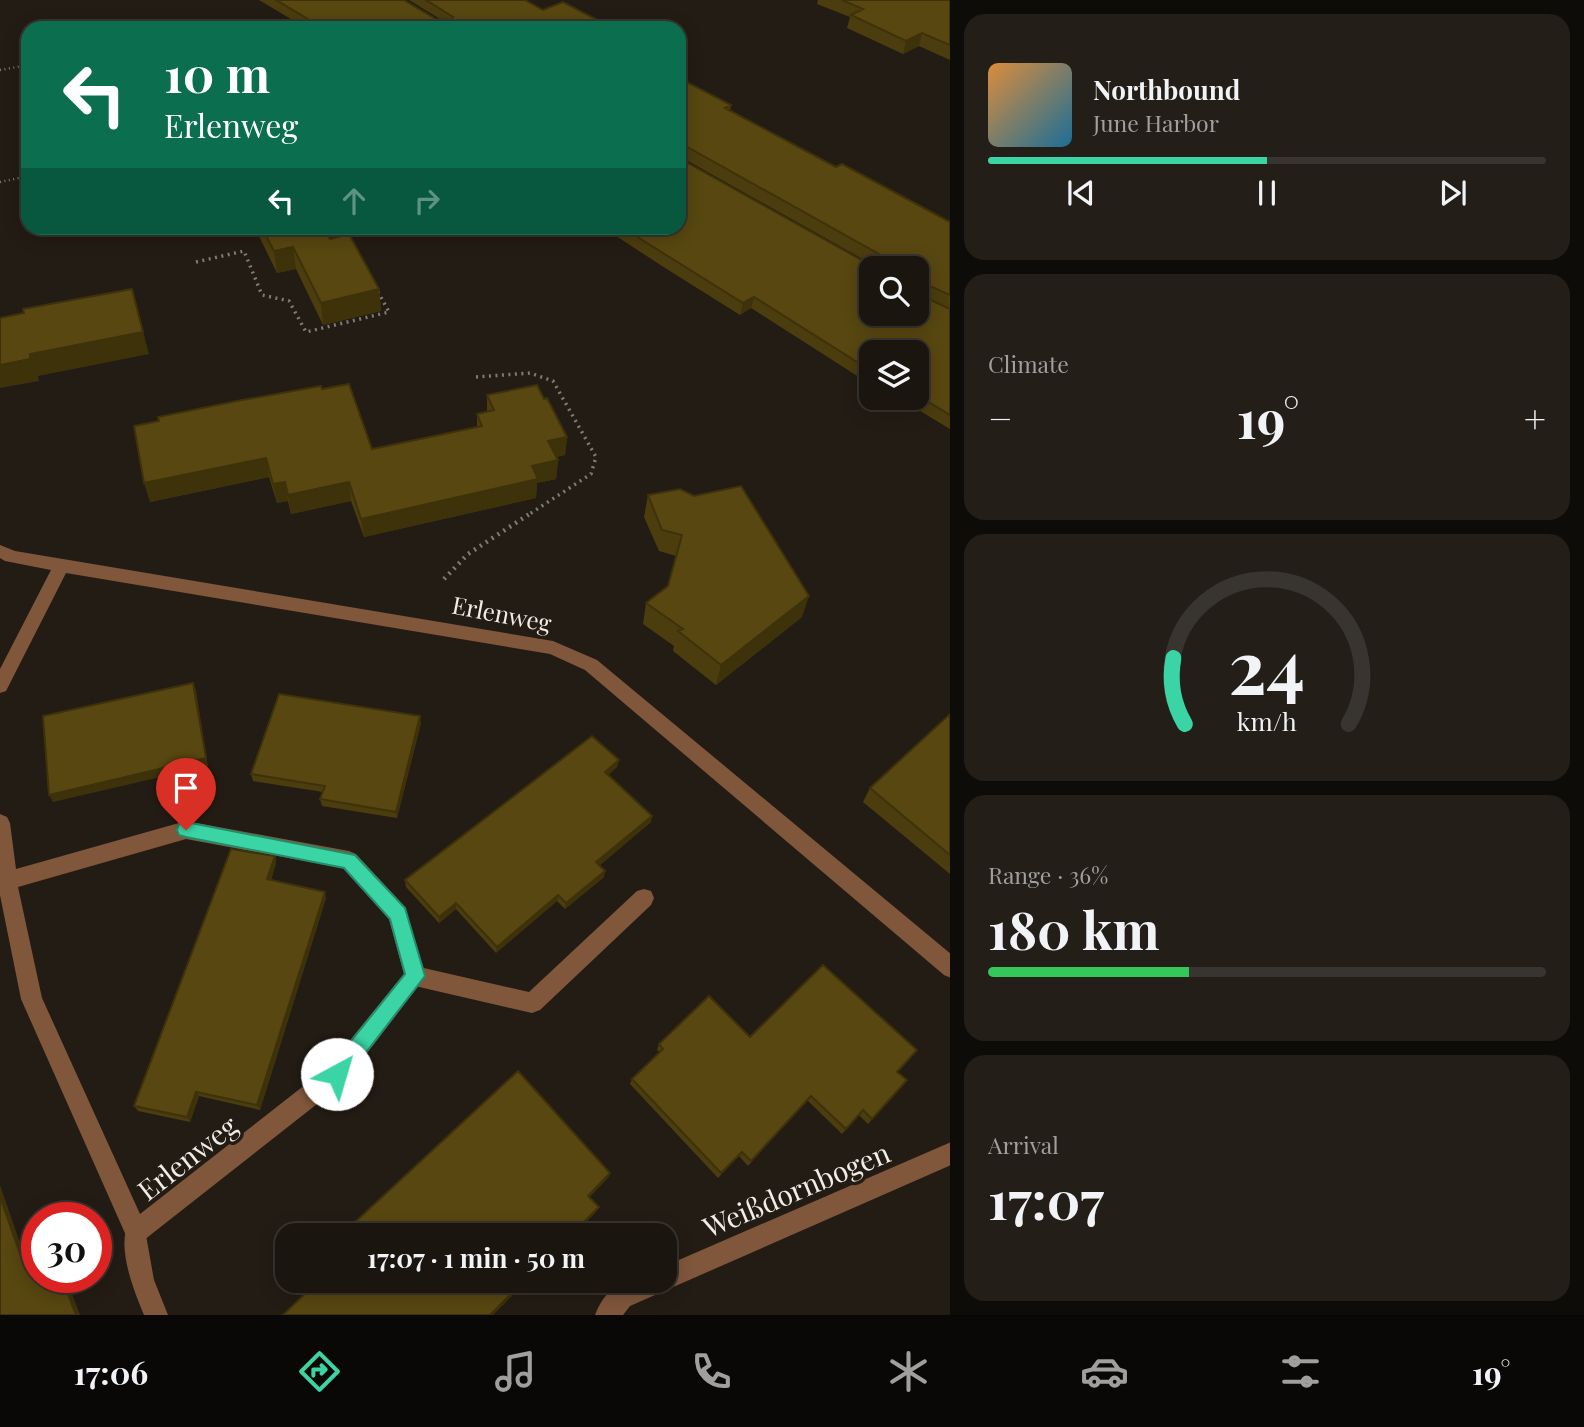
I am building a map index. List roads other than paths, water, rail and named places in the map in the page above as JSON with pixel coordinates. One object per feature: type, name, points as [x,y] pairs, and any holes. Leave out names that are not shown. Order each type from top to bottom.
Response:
[{"type":"street","name":"Erlenweg","points":[[0,551],[11,557],[553,648],[591,665],[950,968]]},
{"type":"street","points":[[0,686],[62,565]]},
{"type":"street","name":"Erlenweg","points":[[0,823],[7,881],[32,999],[136,1232],[337,1074],[415,976]]},
{"type":"street","points":[[7,881],[186,830],[349,860],[398,914],[415,976],[532,1003],[644,898]]},
{"type":"street","name":"Weißdornbogen","points":[[677,1273],[950,1153]]},
{"type":"street","points":[[136,1232],[142,1280],[156,1315]]},
{"type":"street","points":[[607,1315],[621,1297],[630,1293]]}]
